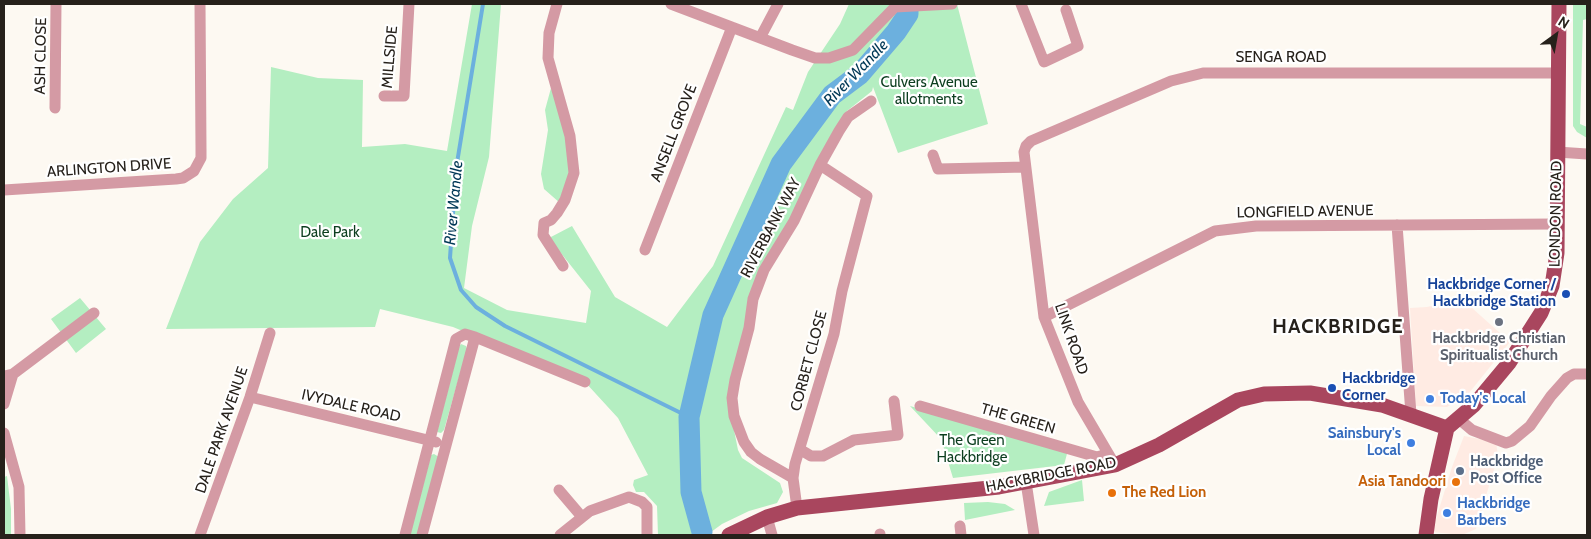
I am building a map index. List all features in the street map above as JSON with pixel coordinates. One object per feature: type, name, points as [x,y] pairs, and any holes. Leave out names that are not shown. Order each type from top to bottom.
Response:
[{"type":"main road","name":"LONDON ROAD","points":[[1453,424],[1474,405],[1508,363],[1541,313],[1555,273],[1559,4]]},
{"type":"main road","name":"HACKBRIDGE ROAD","points":[[729,535],[767,517],[797,508],[1026,482],[1111,460],[1159,445],[1238,400],[1264,394],[1288,392],[1324,395],[1382,405],[1453,424]]},
{"type":"main road","points":[[1426,535],[1453,424]]},
{"type":"street","name":"ASH CLOSE","points":[[55,108],[56,4]]},
{"type":"street","name":"ARLINGTON DRIVE","points":[[4,190],[176,179],[183,178],[194,171],[201,158],[200,4]]},
{"type":"street","name":"MILLSIDE","points":[[384,96],[404,96],[409,4]]},
{"type":"street","points":[[557,4],[549,32],[548,58],[570,136],[574,172],[565,200],[551,220],[544,223],[543,235],[564,266]]},
{"type":"street","points":[[671,4],[815,58],[842,55],[853,50],[889,11],[900,6],[952,4]]},
{"type":"street","points":[[760,38],[778,4]]},
{"type":"street","points":[[1021,4],[1044,62],[1078,46],[1066,10]]},
{"type":"street","name":"ANSELL GROVE","points":[[646,250],[732,27]]},
{"type":"street","name":"SENGA ROAD","points":[[1024,152],[1031,141],[1171,80],[1203,73],[1558,73]]},
{"type":"street","name":"RIVERBANK WAY","points":[[793,478],[774,469],[751,452],[736,425],[732,398],[749,328],[752,300],[758,282],[794,221],[820,165],[848,117],[871,101]]},
{"type":"street","name":"LINK ROAD","points":[[1024,152],[1044,317],[1078,402],[1111,460]]},
{"type":"street","points":[[1557,152],[1587,154]]},
{"type":"street","points":[[933,155],[938,169],[1026,167]]},
{"type":"street","name":"CORBET CLOSE","points":[[797,508],[793,478],[794,464],[801,450],[834,334],[842,291],[867,196],[820,165]]},
{"type":"street","name":"LONGFIELD AVENUE","points":[[1044,317],[1215,231],[1256,226],[1556,224]]},
{"type":"street","points":[[1397,225],[1411,414]]},
{"type":"street","points":[[4,404],[8,375],[94,313]]},
{"type":"street","name":"DALE PARK AVENUE","points":[[200,535],[250,397],[270,333]]},
{"type":"street","points":[[405,535],[456,340],[465,334],[475,337],[585,382]]},
{"type":"street","points":[[422,535],[475,337]]},
{"type":"street","points":[[1453,424],[1506,443],[1525,431],[1567,378],[1574,374],[1587,374]]},
{"type":"street","name":"IVYDALE ROAD","points":[[250,397],[446,444]]},
{"type":"street","points":[[801,450],[811,456],[822,456],[854,440],[898,435],[894,401]]},
{"type":"street","name":"THE GREEN","points":[[920,406],[1111,460]]},
{"type":"street","points":[[4,433],[9,471],[20,504],[20,535]]},
{"type":"street","points":[[1026,482],[1034,535]]},
{"type":"street","points":[[559,490],[582,517]]},
{"type":"street","points":[[560,535],[590,511],[626,498],[633,498],[642,502],[648,510],[647,535]]},
{"type":"street","points":[[767,517],[772,535]]},
{"type":"shaded area","points":[[1462,299],[1510,342],[1469,393],[1447,407],[1416,406],[1410,308],[1427,307]]},
{"type":"shaded area","points":[[1464,436],[1496,442],[1498,456],[1476,529],[1462,535],[1432,532],[1452,467]]},
{"type":"green space","points":[[472,4],[501,4],[489,157],[472,226],[464,288],[507,310],[586,323],[591,291],[549,238],[572,226],[615,297],[667,327],[713,266],[786,107],[793,110],[808,72],[840,24],[849,4],[957,4],[988,124],[898,153],[873,87],[872,91],[847,111],[773,250],[728,400],[738,450],[742,458],[780,483],[783,492],[777,503],[749,511],[722,524],[707,535],[658,535],[657,506],[644,492],[636,492],[633,485],[634,480],[648,475],[618,418],[585,382],[453,327],[380,309],[375,327],[166,329],[200,242],[233,199],[268,168],[271,67],[318,78],[363,80],[362,147],[405,144],[447,151]]},
{"type":"green space","points":[[1573,4],[1587,4],[1587,19],[1583,20],[1580,124],[1587,127],[1587,138],[1577,132],[1573,126]]},
{"type":"green space","points":[[551,88],[563,121],[572,171],[560,203],[544,189],[541,174],[548,130],[545,110]]},
{"type":"green space","points":[[80,298],[106,329],[76,353],[51,319]]},
{"type":"green space","points":[[461,344],[466,346],[467,349],[444,430],[441,433],[437,432]]},
{"type":"green space","name":"The Green Hackbridge","points":[[910,406],[1068,450],[1064,465],[953,478],[941,439]]},
{"type":"green space","points":[[434,454],[439,457],[418,535],[410,535],[431,455]]},
{"type":"green space","points":[[7,476],[11,509],[11,535],[4,535],[4,477]]},
{"type":"green space","points":[[1082,480],[1084,501],[1044,506],[1049,492]]},
{"type":"green space","points":[[988,502],[1005,504],[1015,510],[965,520],[964,503]]},
{"type":"waterway","name":"River Wandle","points":[[483,4],[456,169],[450,258],[461,290],[476,307],[505,326],[689,417]]},
{"type":"waterway","name":"River Wandle","points":[[702,532],[691,492],[689,417],[713,315],[781,164],[832,95],[860,74],[896,32],[908,14],[908,4]]},
{"type":"place","name":"Hackbridge Corner / Hackbridge Station","points":[[1566,294]]},
{"type":"place","name":"Hackbridge Christian Spiritualist Church","points":[[1499,322]]},
{"type":"place","name":"Hackbridge Corner","points":[[1332,388]]},
{"type":"place","name":"Today's Local","points":[[1430,399]]},
{"type":"place","name":"Sainsbury's Local","points":[[1411,443]]},
{"type":"place","name":"Hackbridge Post Office","points":[[1460,471]]},
{"type":"place","name":"Asia Tandoori","points":[[1456,482]]},
{"type":"place","name":"The Red Lion","points":[[1112,493]]},
{"type":"place","name":"Hackbridge Barbers","points":[[1447,513]]},
{"type":"district","name":"HACKBRIDGE","points":[[1338,327]]},
{"type":"park label","name":"Culvers Avenue allotments","points":[[929,92]]},
{"type":"park label","name":"Dale Park","points":[[330,233]]}]
